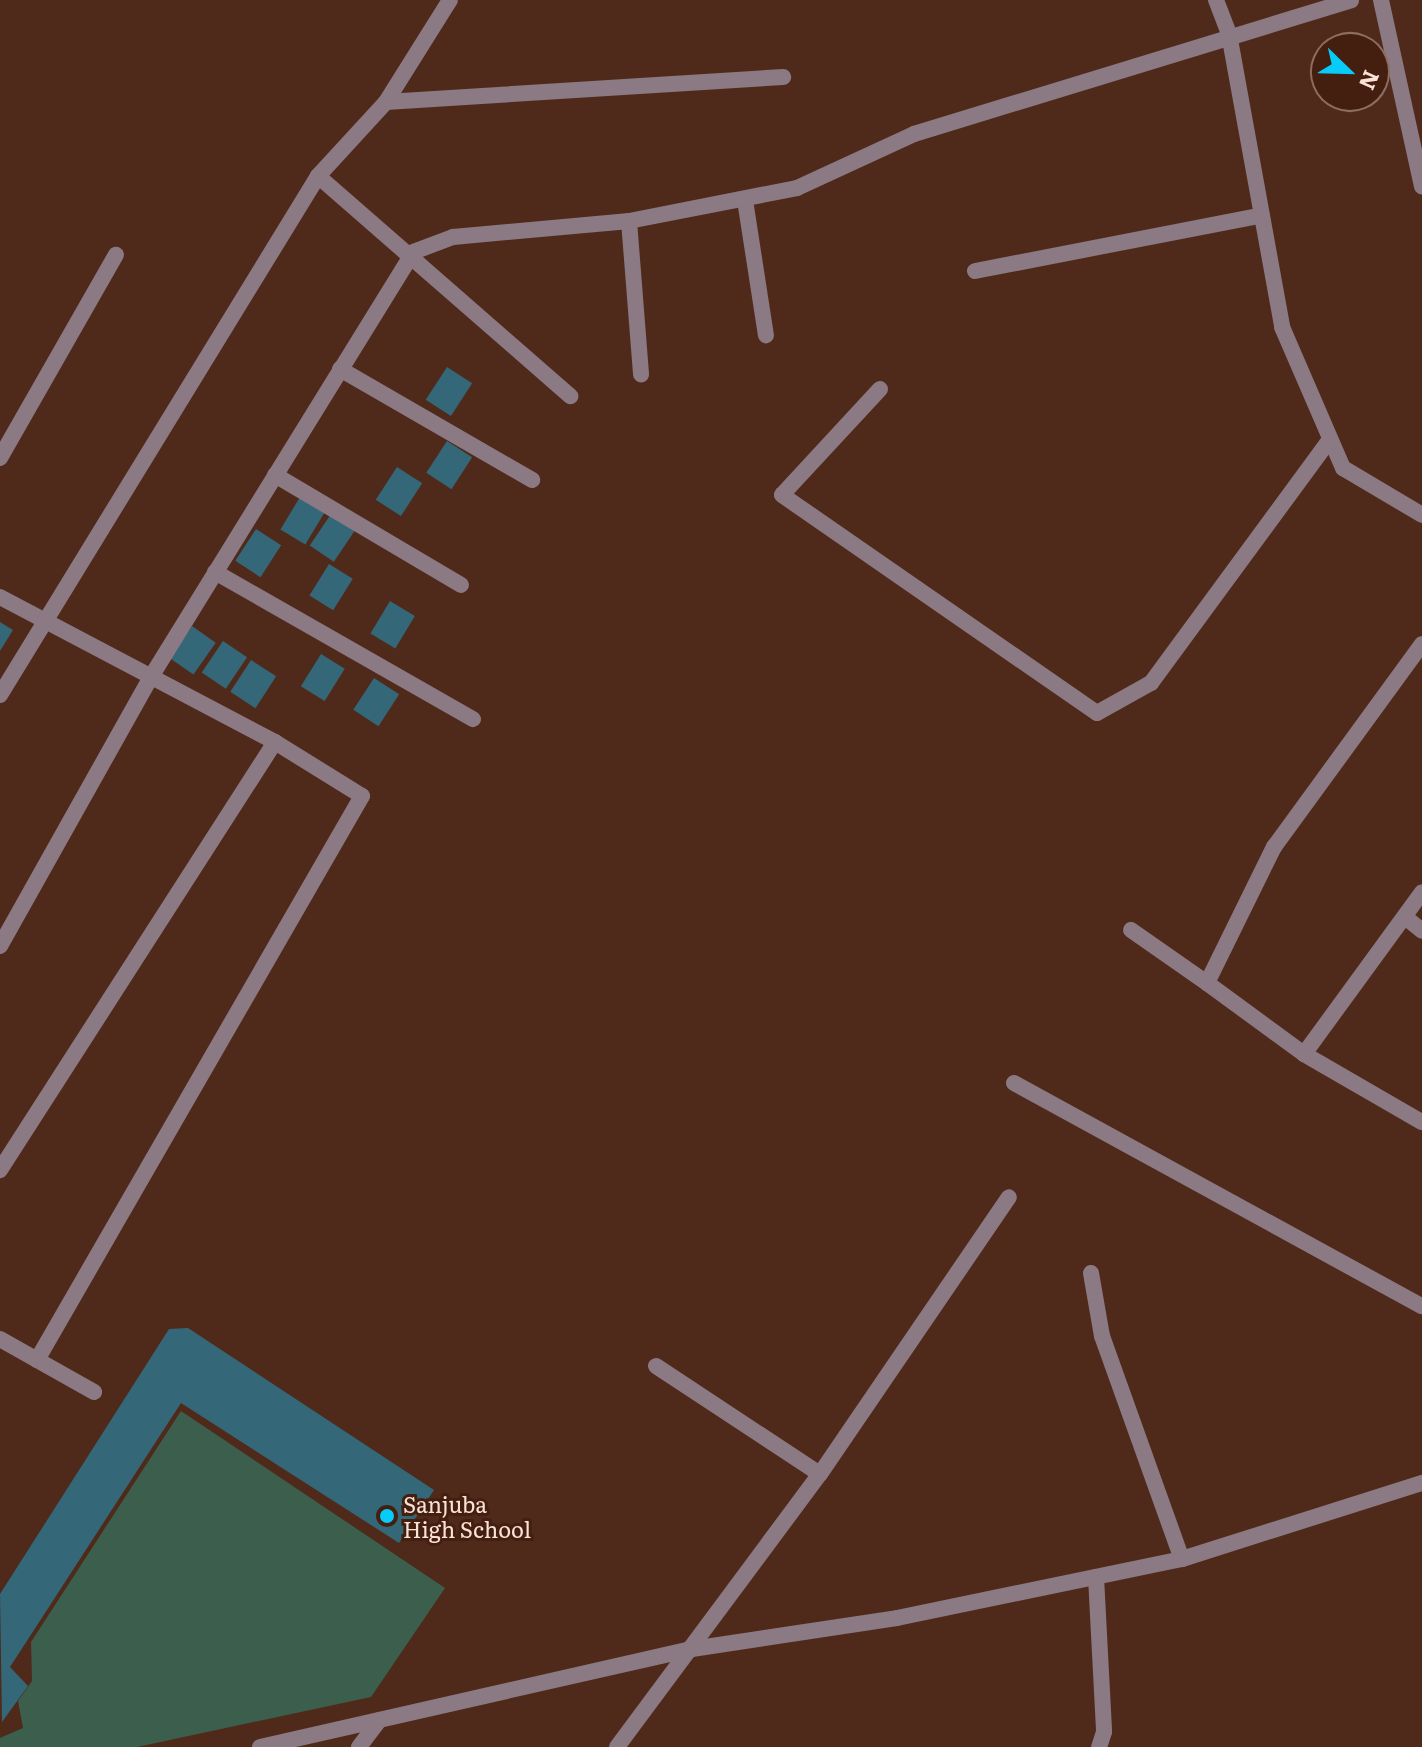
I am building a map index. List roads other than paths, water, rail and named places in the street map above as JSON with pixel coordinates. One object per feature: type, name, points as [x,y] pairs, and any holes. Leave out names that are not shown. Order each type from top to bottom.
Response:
[{"type":"street","points":[[0,695],[318,176],[386,102],[450,0]]},
{"type":"street","points":[[1216,0],[1229,34],[1282,327],[1328,442],[1343,468],[1422,515]]},
{"type":"street","points":[[0,946],[154,672],[413,252],[453,237],[629,221],[797,188],[914,134],[1229,34],[1351,0]]},
{"type":"street","points":[[1381,0],[1422,187]]},
{"type":"street","points":[[386,102],[783,77]]},
{"type":"street","points":[[318,176],[413,252],[570,396]]},
{"type":"street","points":[[745,200],[766,335]]},
{"type":"street","points":[[975,271],[1262,215]]},
{"type":"street","points":[[629,221],[641,375]]},
{"type":"street","points":[[0,458],[116,255]]},
{"type":"street","points":[[340,369],[532,480]]},
{"type":"street","points":[[880,389],[782,495],[1097,713],[1151,683],[1328,442]]},
{"type":"street","points":[[275,475],[461,585]]},
{"type":"street","points":[[215,572],[473,719]]},
{"type":"street","points":[[0,597],[47,616],[154,672],[362,796],[37,1360]]},
{"type":"street","points":[[1207,983],[1274,847],[1422,644]]},
{"type":"street","points":[[0,1170],[275,742]]},
{"type":"street","points":[[1304,1054],[1422,892]]},
{"type":"street","points":[[1405,917],[1422,931]]},
{"type":"street","points":[[1131,930],[1304,1054],[1422,1122]]},
{"type":"street","points":[[1014,1083],[1422,1306]]},
{"type":"street","points":[[617,1747],[820,1474],[1009,1197]]},
{"type":"street","points":[[1091,1273],[1102,1336],[1182,1559]]},
{"type":"street","points":[[0,1339],[94,1392]]},
{"type":"street","points":[[656,1366],[820,1474]]},
{"type":"street","points":[[260,1747],[692,1649],[897,1618],[1182,1559],[1422,1483]]},
{"type":"street","points":[[1096,1577],[1104,1732],[1099,1747]]},
{"type":"street","points":[[359,1747],[379,1720]]},
{"type":"place","name":"Sanjuba High School","points":[[387,1516]]}]
